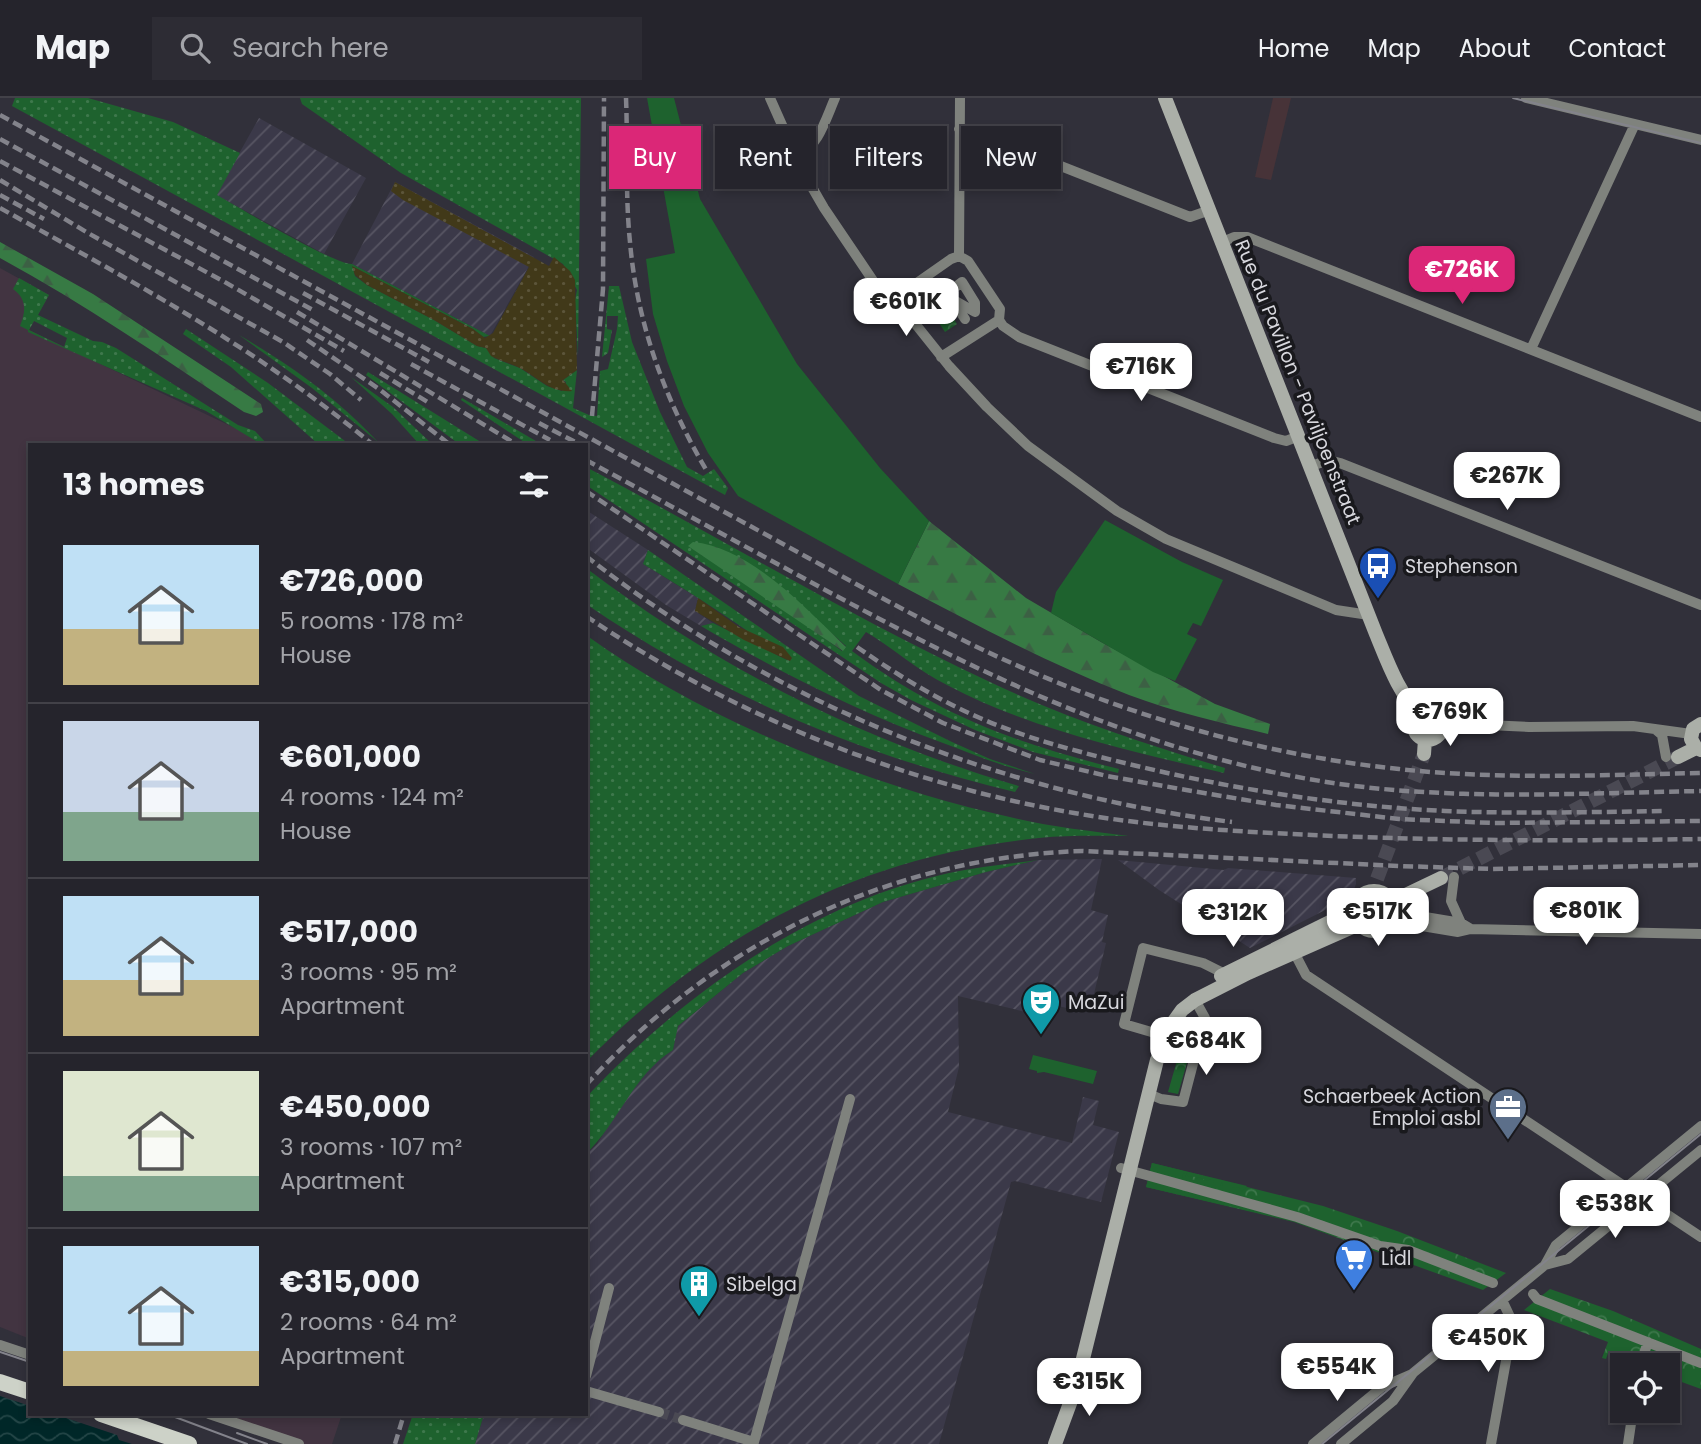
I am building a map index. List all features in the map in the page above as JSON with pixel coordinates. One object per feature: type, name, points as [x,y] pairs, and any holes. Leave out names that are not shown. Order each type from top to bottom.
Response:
[{"type":"main road","name":"Rue du Pavillon - Paviljoenstraat","points":[[1165,98],[1391,668],[1412,706],[1421,714]]},
{"type":"main road","points":[[1434,713],[1442,723],[1440,734],[1425,747],[1414,728],[1417,717],[1434,713]]},
{"type":"main road","points":[[1672,757],[1697,739]]},
{"type":"main road","points":[[1393,912],[1447,877]]},
{"type":"main road","points":[[1374,884],[1388,895],[1393,912],[1388,926],[1376,931],[1359,924],[1354,910],[1356,900],[1374,884]]},
{"type":"main road","points":[[1195,1000],[1201,990],[1225,974],[1354,910]]},
{"type":"main road","points":[[1065,1444],[1125,1169],[1165,1036],[1182,1010],[1195,1000],[1359,924]]},
{"type":"main road","points":[[1294,953],[1302,934]]},
{"type":"main road","points":[[0,1382],[28,1390]]},
{"type":"main road","points":[[1055,1444],[1076,1387]]},
{"type":"main road","points":[[107,1416],[189,1444]]},
{"type":"street","points":[[770,98],[782,126]]},
{"type":"street","points":[[816,142],[835,98]]},
{"type":"street","points":[[959,256],[960,98]]},
{"type":"street","points":[[1533,99],[1701,140]]},
{"type":"street","points":[[1531,349],[1635,124]]},
{"type":"street","points":[[959,130],[972,131],[1190,216],[1210,210]]},
{"type":"street","points":[[813,189],[876,285],[913,321],[987,407],[1028,446],[1117,511],[1166,539],[1336,610],[1369,615]]},
{"type":"street","points":[[1222,242],[1234,237],[1247,237],[1701,417]]},
{"type":"street","points":[[891,301],[959,256],[968,261],[1000,309],[999,320],[1003,326],[1019,337],[1274,438],[1286,441],[1299,436]]},
{"type":"street","points":[[962,282],[978,302],[975,312],[950,296],[962,282]]},
{"type":"street","points":[[950,296],[965,319]]},
{"type":"street","points":[[942,357],[999,320]]},
{"type":"street","points":[[1311,466],[1329,460],[1340,463],[1701,606]]},
{"type":"street","points":[[1442,723],[1529,727],[1633,726],[1697,739]]},
{"type":"street","points":[[1655,729],[1662,735],[1672,757]]},
{"type":"street","points":[[1447,877],[1451,901],[1466,926]]},
{"type":"street","points":[[1393,912],[1458,932],[1466,926],[1701,934]]},
{"type":"street","points":[[1165,1036],[1124,1024],[1143,948],[1203,963],[1225,974]]},
{"type":"street","points":[[1294,953],[1306,975],[1701,1237]]},
{"type":"street","points":[[1149,1094],[1161,1099],[1183,1102],[1205,1018],[1195,1000]]},
{"type":"street","points":[[683,1420],[755,1443],[850,1099]]},
{"type":"street","points":[[1312,1444],[1382,1387],[1413,1373],[1545,1265],[1556,1245],[1701,1126]]},
{"type":"street","points":[[1545,1265],[1568,1259],[1701,1150]]},
{"type":"street","points":[[1125,1169],[1297,1217],[1380,1246],[1408,1250],[1493,1283]]},
{"type":"street","points":[[588,1368],[609,1288]]},
{"type":"street","points":[[1533,1294],[1537,1299],[1701,1363]]},
{"type":"street","points":[[1491,1444],[1511,1333],[1510,1317],[1502,1300]]},
{"type":"street","points":[[1644,1353],[1648,1342]]},
{"type":"street","points":[[0,1345],[28,1355]]},
{"type":"street","points":[[1341,1444],[1393,1401],[1413,1373]]},
{"type":"street","points":[[588,1392],[659,1412]]},
{"type":"street","points":[[215,1416],[299,1444]]},
{"type":"street","points":[[1628,1444],[1631,1423]]},
{"type":"shaded area","points":[[1273,98],[1291,98],[1271,180],[1255,177]]},
{"type":"shaded area","points":[[259,118],[366,178],[324,254],[216,195]]},
{"type":"shaded area","points":[[395,182],[534,257],[490,336],[352,264]]},
{"type":"shaded area","points":[[0,268],[49,295],[29,330],[239,430],[259,443],[28,443],[28,1338],[0,1327]]},
{"type":"shaded area","points":[[588,511],[648,550],[643,564],[698,598],[695,611],[713,623],[701,626],[666,605],[588,548]]},
{"type":"shaded area","points":[[1102,859],[1091,910],[1108,915],[1102,942],[1106,943],[1090,1011],[1046,1003],[1043,1016],[958,996],[959,1067],[948,1112],[1072,1143],[1083,1097],[1099,1101],[1093,1125],[1119,1132],[1101,1202],[1011,1182],[939,1444],[475,1444],[483,1416],[588,1416],[588,1152],[597,1144],[624,1101],[656,1060],[673,1050],[677,1027],[743,973],[788,946],[883,902],[1038,860]]},
{"type":"shaded area","points":[[1118,860],[1356,878],[1356,884],[1353,892],[1341,902],[1250,948],[1159,890]]},
{"type":"shaded area","points":[[230,1416],[341,1416],[332,1444],[302,1444]]},
{"type":"green space","points":[[15,98],[88,98],[173,122],[240,153],[217,195],[307,246],[352,264],[490,336],[483,337],[473,329],[353,267],[355,276],[367,285],[477,346],[486,348],[494,358],[520,368],[547,386],[562,391],[566,382],[563,380],[577,370],[573,408],[589,415],[597,416],[600,371],[608,369],[617,329],[618,316],[607,316],[607,329],[612,330],[608,353],[602,357],[609,286],[619,286],[632,342],[660,412],[687,467],[703,476],[714,469],[728,488],[725,495],[12,106]]},
{"type":"green space","points":[[300,98],[581,98],[578,356],[575,300],[577,290],[563,264],[401,173],[302,104]]},
{"type":"green space","points":[[647,98],[674,98],[681,126],[652,126]]},
{"type":"green space","points":[[663,189],[697,189],[700,199],[797,364],[880,468],[929,521],[898,584],[738,496],[708,453],[684,406],[653,314],[646,259],[675,253]]},
{"type":"green space","points":[[0,242],[93,294],[261,404],[263,412],[256,416],[244,412],[93,313],[0,258]]},
{"type":"green space","points":[[19,278],[49,295],[38,315],[93,341],[116,348],[238,425],[255,431],[266,443],[259,443],[206,411],[28,332],[20,326],[24,306],[13,289]],"holes":[[[34,321],[67,338],[64,347],[29,330]]]},
{"type":"green space","points":[[946,306],[957,324],[945,332],[933,314]]},
{"type":"green space","points":[[186,329],[268,383],[348,443],[317,443],[231,367],[183,334]]},
{"type":"green space","points":[[239,335],[313,383],[378,442],[312,388]]},
{"type":"green space","points":[[368,372],[482,443],[458,443],[366,375]]},
{"type":"green space","points":[[351,377],[393,407],[431,443],[418,443],[392,414]]},
{"type":"green space","points":[[462,398],[539,443],[526,443],[461,400]]},
{"type":"green space","points":[[588,468],[837,605],[990,682],[1106,730],[1225,768],[1224,773],[1082,738],[1013,715],[936,679],[866,632],[852,651],[915,692],[979,724],[1046,749],[1119,769],[1118,773],[1033,752],[975,730],[881,683],[588,486]],"holes":[[[768,577],[846,646],[842,651],[771,600]]]},
{"type":"green space","points":[[1105,520],[1182,562],[1223,580],[1201,626],[1193,623],[1187,634],[1197,639],[1175,681],[1153,672],[1051,613],[1056,592]]},
{"type":"green space","points":[[929,521],[1026,598],[1215,704],[1270,724],[1268,734],[1181,712],[1129,695],[1041,657],[898,584]]},
{"type":"green space","points":[[693,542],[714,546],[756,567],[795,598],[846,647],[843,651],[688,546]]},
{"type":"green space","points":[[648,550],[859,696],[990,759],[1035,774],[988,760],[881,718],[790,675],[701,626],[713,623],[789,661],[718,611],[643,564]]},
{"type":"green space","points":[[588,569],[686,637],[792,697],[904,747],[1019,786],[1015,792],[957,777],[846,740],[739,693],[636,636],[588,605]]},
{"type":"green space","points":[[588,636],[683,696],[736,723],[847,769],[960,805],[1014,818],[1129,836],[1050,837],[973,848],[910,862],[850,883],[792,908],[737,939],[685,975],[634,1016],[588,1060]]},
{"type":"green space","points":[[1038,860],[883,902],[788,946],[743,973],[678,1026],[673,1050],[647,1072],[588,1152],[588,1096],[629,1054],[711,986],[801,929],[848,906],[898,887],[960,871]]},
{"type":"green space","points":[[1196,1031],[1178,1094],[1168,1092],[1184,1036]]},
{"type":"green space","points":[[1033,1055],[1097,1071],[1093,1084],[1044,1072],[1037,1073],[1029,1069]]},
{"type":"green space","points":[[1152,1163],[1323,1206],[1506,1273],[1483,1290],[1294,1222],[1146,1187]]},
{"type":"green space","points":[[1152,1163],[1247,1186],[1242,1192],[1239,1187],[1232,1188],[1230,1184],[1223,1186],[1222,1182],[1220,1186],[1220,1183],[1214,1183],[1213,1180],[1211,1182],[1211,1179],[1197,1179],[1187,1173],[1185,1177],[1185,1173],[1183,1174],[1181,1182],[1149,1174]]},
{"type":"green space","points":[[1148,1180],[1289,1218],[1288,1220],[1146,1187]]},
{"type":"green space","points":[[1550,1289],[1613,1311],[1701,1349],[1701,1389],[1680,1381],[1680,1353],[1608,1353],[1606,1359],[1602,1358],[1608,1342],[1524,1310]]},
{"type":"green space","points":[[412,1416],[483,1416],[475,1444],[403,1444]]},
{"type":"sand","points":[[395,182],[549,266],[554,257],[570,271],[575,280],[577,370],[563,380],[572,391],[551,387],[522,369],[491,356],[486,348],[477,346],[367,285],[355,275],[352,266],[473,329],[485,338],[493,333],[529,267],[403,200],[391,191]]},
{"type":"sand","points":[[698,598],[739,627],[783,647],[792,658],[790,661],[744,640],[695,611]]},
{"type":"water","points":[[0,1396],[28,1405],[28,1416],[60,1416],[117,1435],[119,1440],[132,1444],[0,1444]]},
{"type":"tunnel","points":[[1377,879],[1424,754]]},
{"type":"tunnel","points":[[1441,878],[1678,757]]},
{"type":"tunnel","points":[[659,1412],[683,1420]]},
{"type":"tram line","points":[[1513,98],[1701,143]]},
{"type":"tram line","points":[[1322,1444],[1701,1134]]},
{"type":"tram line","points":[[0,1352],[28,1361]]},
{"type":"tram line","points":[[172,1416],[247,1444]]},
{"type":"tram line","points":[[237,1433],[267,1444]]},
{"type":"railway","points":[[592,416],[603,289],[604,98]]},
{"type":"railway","points":[[626,98],[628,224],[639,303],[667,391],[708,473]]},
{"type":"railway","points":[[0,115],[875,594],[1007,661],[1102,700],[1199,731],[1348,763],[1474,775],[1701,773]]},
{"type":"railway","points":[[0,139],[313,310]]},
{"type":"railway","points":[[0,161],[223,281],[344,351]]},
{"type":"railway","points":[[0,180],[88,233],[283,342],[330,374],[361,400]]},
{"type":"railway","points":[[0,195],[44,219]]},
{"type":"railway","points":[[0,208],[145,289],[238,346],[328,409],[371,443]]},
{"type":"railway","points":[[303,293],[429,362]]},
{"type":"railway","points":[[297,312],[514,443]]},
{"type":"railway","points":[[307,340],[379,389],[448,443]]},
{"type":"railway","points":[[411,364],[550,440]]},
{"type":"railway","points":[[380,373],[431,404]]},
{"type":"railway","points":[[539,423],[577,443]]},
{"type":"railway","points":[[588,461],[863,610],[997,677],[1066,707],[1206,756],[1279,773],[1355,786],[1398,790],[1485,794],[1701,791]]},
{"type":"railway","points":[[588,492],[881,690],[943,723],[1040,760],[1107,776],[1276,805],[1399,819],[1494,823],[1701,821]]},
{"type":"railway","points":[[588,557],[657,608],[732,655],[810,697],[891,733],[974,764],[1059,789],[1145,808],[1232,822]]},
{"type":"railway","points":[[588,617],[699,684],[820,740],[882,764],[945,783],[1074,813],[1171,826],[1334,836],[1518,840],[1701,839]]},
{"type":"railway","points":[[857,647],[932,694],[999,726],[1077,751],[1213,782],[1290,796],[1406,809],[1556,813],[1666,811]]},
{"type":"railway","points":[[588,1083],[637,1034],[692,989],[750,950],[811,917],[876,890],[943,870],[1012,857],[1083,851],[1492,869],[1701,865]]},
{"type":"railway","points":[[395,1444],[403,1416]]},
{"type":"place","name":"Stephenson","points":[[1378,600]]},
{"type":"place","name":"MaZui","points":[[1041,1036]]},
{"type":"place","name":"Schaerbeek Action Emploi asbl","points":[[1508,1141]]},
{"type":"place","name":"Lidl","points":[[1354,1292]]},
{"type":"place","name":"Sibelga","points":[[699,1318]]}]
